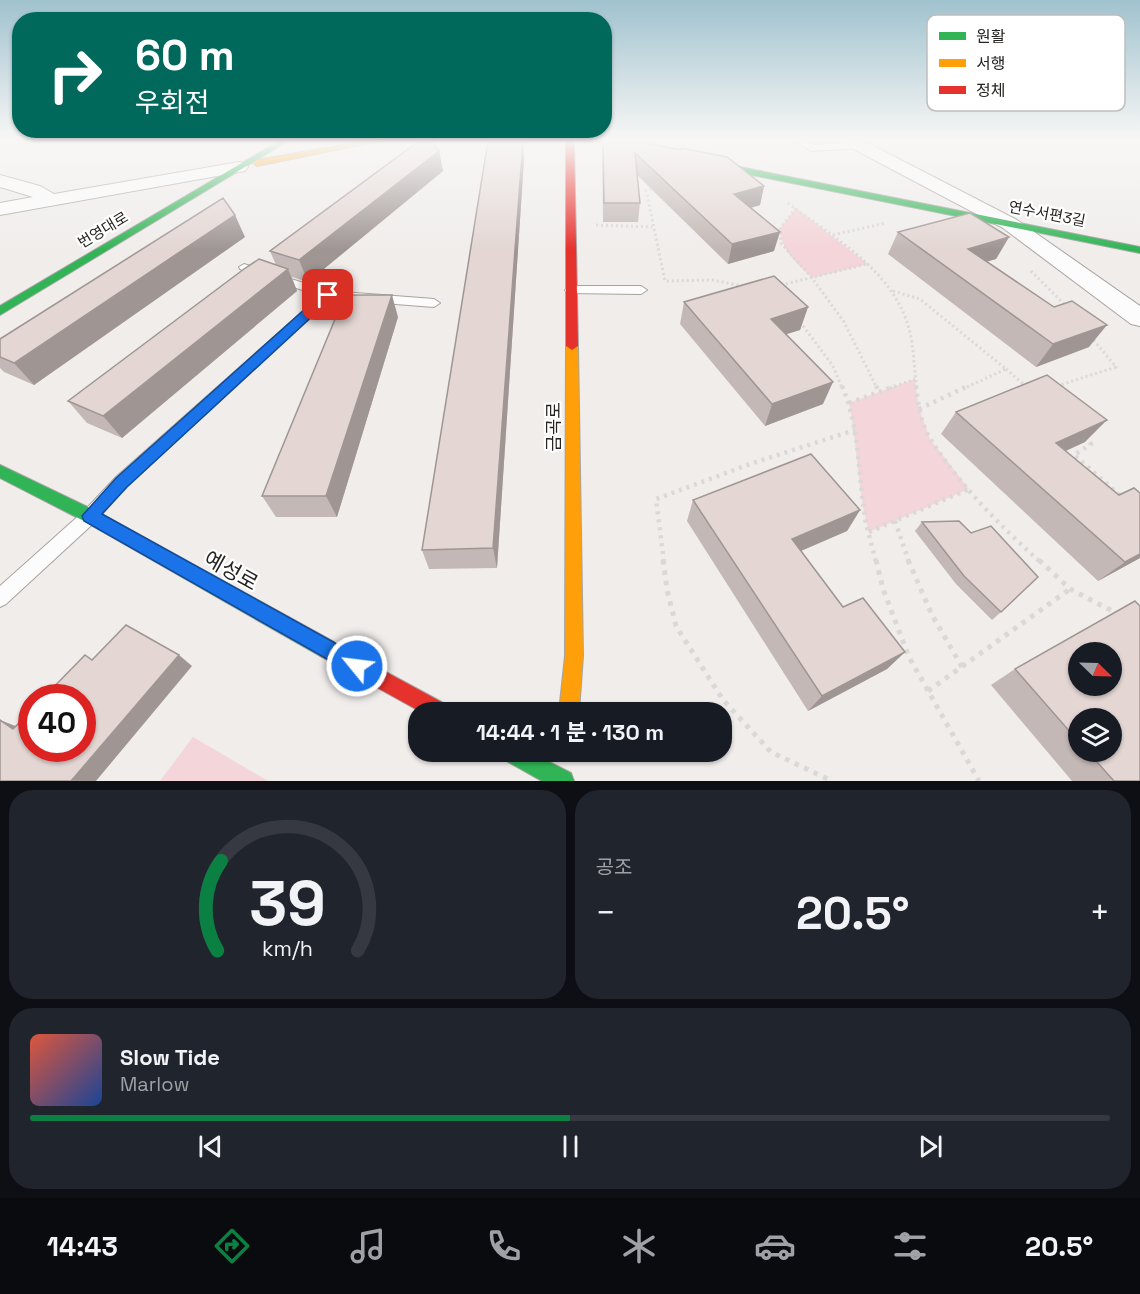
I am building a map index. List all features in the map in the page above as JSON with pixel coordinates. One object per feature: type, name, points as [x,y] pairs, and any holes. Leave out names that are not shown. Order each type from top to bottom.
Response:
[{"type":"street","points":[[0,209],[179,177]]},
{"type":"street","name":"번영대로","points":[[0,311],[222,177]]},
{"type":"street","name":"금곡로","points":[[570,177],[574,656],[570,702]]},
{"type":"street","name":"연수서편3길","points":[[778,177],[1140,250]]},
{"type":"street","points":[[921,177],[1010,224],[1140,318]]},
{"type":"street","points":[[0,181],[33,190],[51,200]]},
{"type":"street","name":"예성로","points":[[0,471],[90,516],[422,702]]},
{"type":"street","points":[[529,762],[564,781],[566,762]]},
{"type":"lane","points":[[244,267],[328,295],[434,303]]},
{"type":"lane","points":[[571,290],[641,290]]},
{"type":"lane","points":[[0,598],[90,516],[121,482],[328,295]]},
{"type":"path","points":[[658,188],[646,190],[665,280],[713,280],[752,288]]},
{"type":"path","points":[[779,198],[834,235],[868,264],[893,291],[910,332],[919,409],[930,439],[969,489],[1011,535],[1070,588],[1120,615]]},
{"type":"path","points":[[796,208],[780,229],[781,243],[793,260],[812,278],[844,322],[879,393]]},
{"type":"path","points":[[834,235],[891,222]]},
{"type":"path","points":[[596,225],[652,226]]},
{"type":"path","points":[[780,286],[868,264]]},
{"type":"path","points":[[1025,266],[1066,307]]},
{"type":"path","points":[[893,291],[920,299],[1034,393]]},
{"type":"path","points":[[798,320],[833,366],[849,403],[855,430],[864,515],[882,589],[909,657],[979,781]]},
{"type":"path","points":[[1055,387],[1116,367],[1088,332]]},
{"type":"path","points":[[919,409],[1006,369]]},
{"type":"path","points":[[849,403],[915,379]]},
{"type":"path","points":[[832,781],[771,752],[723,700],[676,626],[667,590],[656,498],[855,430]]},
{"type":"path","points":[[1083,436],[1091,444],[1074,455],[1132,506]]},
{"type":"path","points":[[869,532],[969,489]]},
{"type":"path","points":[[895,521],[917,583],[946,643],[962,667]]},
{"type":"path","points":[[928,691],[1070,588]]},
{"type":"shaded area","points":[[796,208],[868,264],[812,278],[795,262],[781,237],[780,229]]},
{"type":"shaded area","points":[[915,379],[919,409],[930,439],[969,489],[869,532],[862,501],[849,403]]},
{"type":"shaded area","points":[[193,737],[268,781],[160,781]]},
{"type":"building","points":[[370,177],[405,177],[299,260],[270,251]]},
{"type":"building","points":[[482,177],[520,177],[493,548],[422,550]]},
{"type":"building","points":[[604,177],[637,177],[640,203],[604,203]]},
{"type":"building","points":[[661,177],[753,177],[764,186],[734,194],[780,232],[732,244]]},
{"type":"building","points":[[223,198],[235,215],[14,363],[0,357],[0,339]]},
{"type":"building","points":[[970,213],[1009,237],[968,249],[1054,307],[1072,301],[1107,325],[1053,344],[898,232]]},
{"type":"building","points":[[259,259],[288,269],[103,416],[68,401],[244,269]]},
{"type":"building","points":[[774,276],[808,307],[771,319],[833,382],[772,404],[684,302]]},
{"type":"building","points":[[345,295],[392,295],[326,496],[262,496]]},
{"type":"building","points":[[1047,375],[1107,420],[1056,443],[1119,495],[1134,488],[1140,493],[1140,554],[1125,562],[956,412]]},
{"type":"building","points":[[811,454],[860,510],[792,539],[843,607],[863,598],[905,652],[822,696],[693,500]]},
{"type":"building","points":[[959,521],[971,533],[991,526],[1038,577],[1001,612],[964,576],[922,522]]},
{"type":"building","points":[[1135,601],[1140,606],[1140,781],[1114,781],[1097,762],[1122,762],[1122,708],[1068,708],[1068,730],[1015,669]]},
{"type":"building","points":[[126,625],[179,655],[96,752],[96,684],[57,684],[85,655],[92,660]]},
{"type":"building","points":[[0,720],[13,729],[18,724],[18,762],[87,762],[71,781],[0,781]]},
{"type":"traffic: fast","points":[[0,311],[223,177]]},
{"type":"traffic: fast","points":[[777,177],[1140,250]]},
{"type":"traffic: fast","points":[[0,471],[90,516],[327,649]]},
{"type":"traffic: fast","points":[[528,762],[563,781]]},
{"type":"traffic: slow","points":[[570,702],[574,656],[572,346]]},
{"type":"traffic: jam","points":[[570,177],[572,346]]},
{"type":"traffic: jam","points":[[327,649],[422,702]]},
{"type":"route","points":[[328,295],[121,482],[90,516],[357,666]]}]
